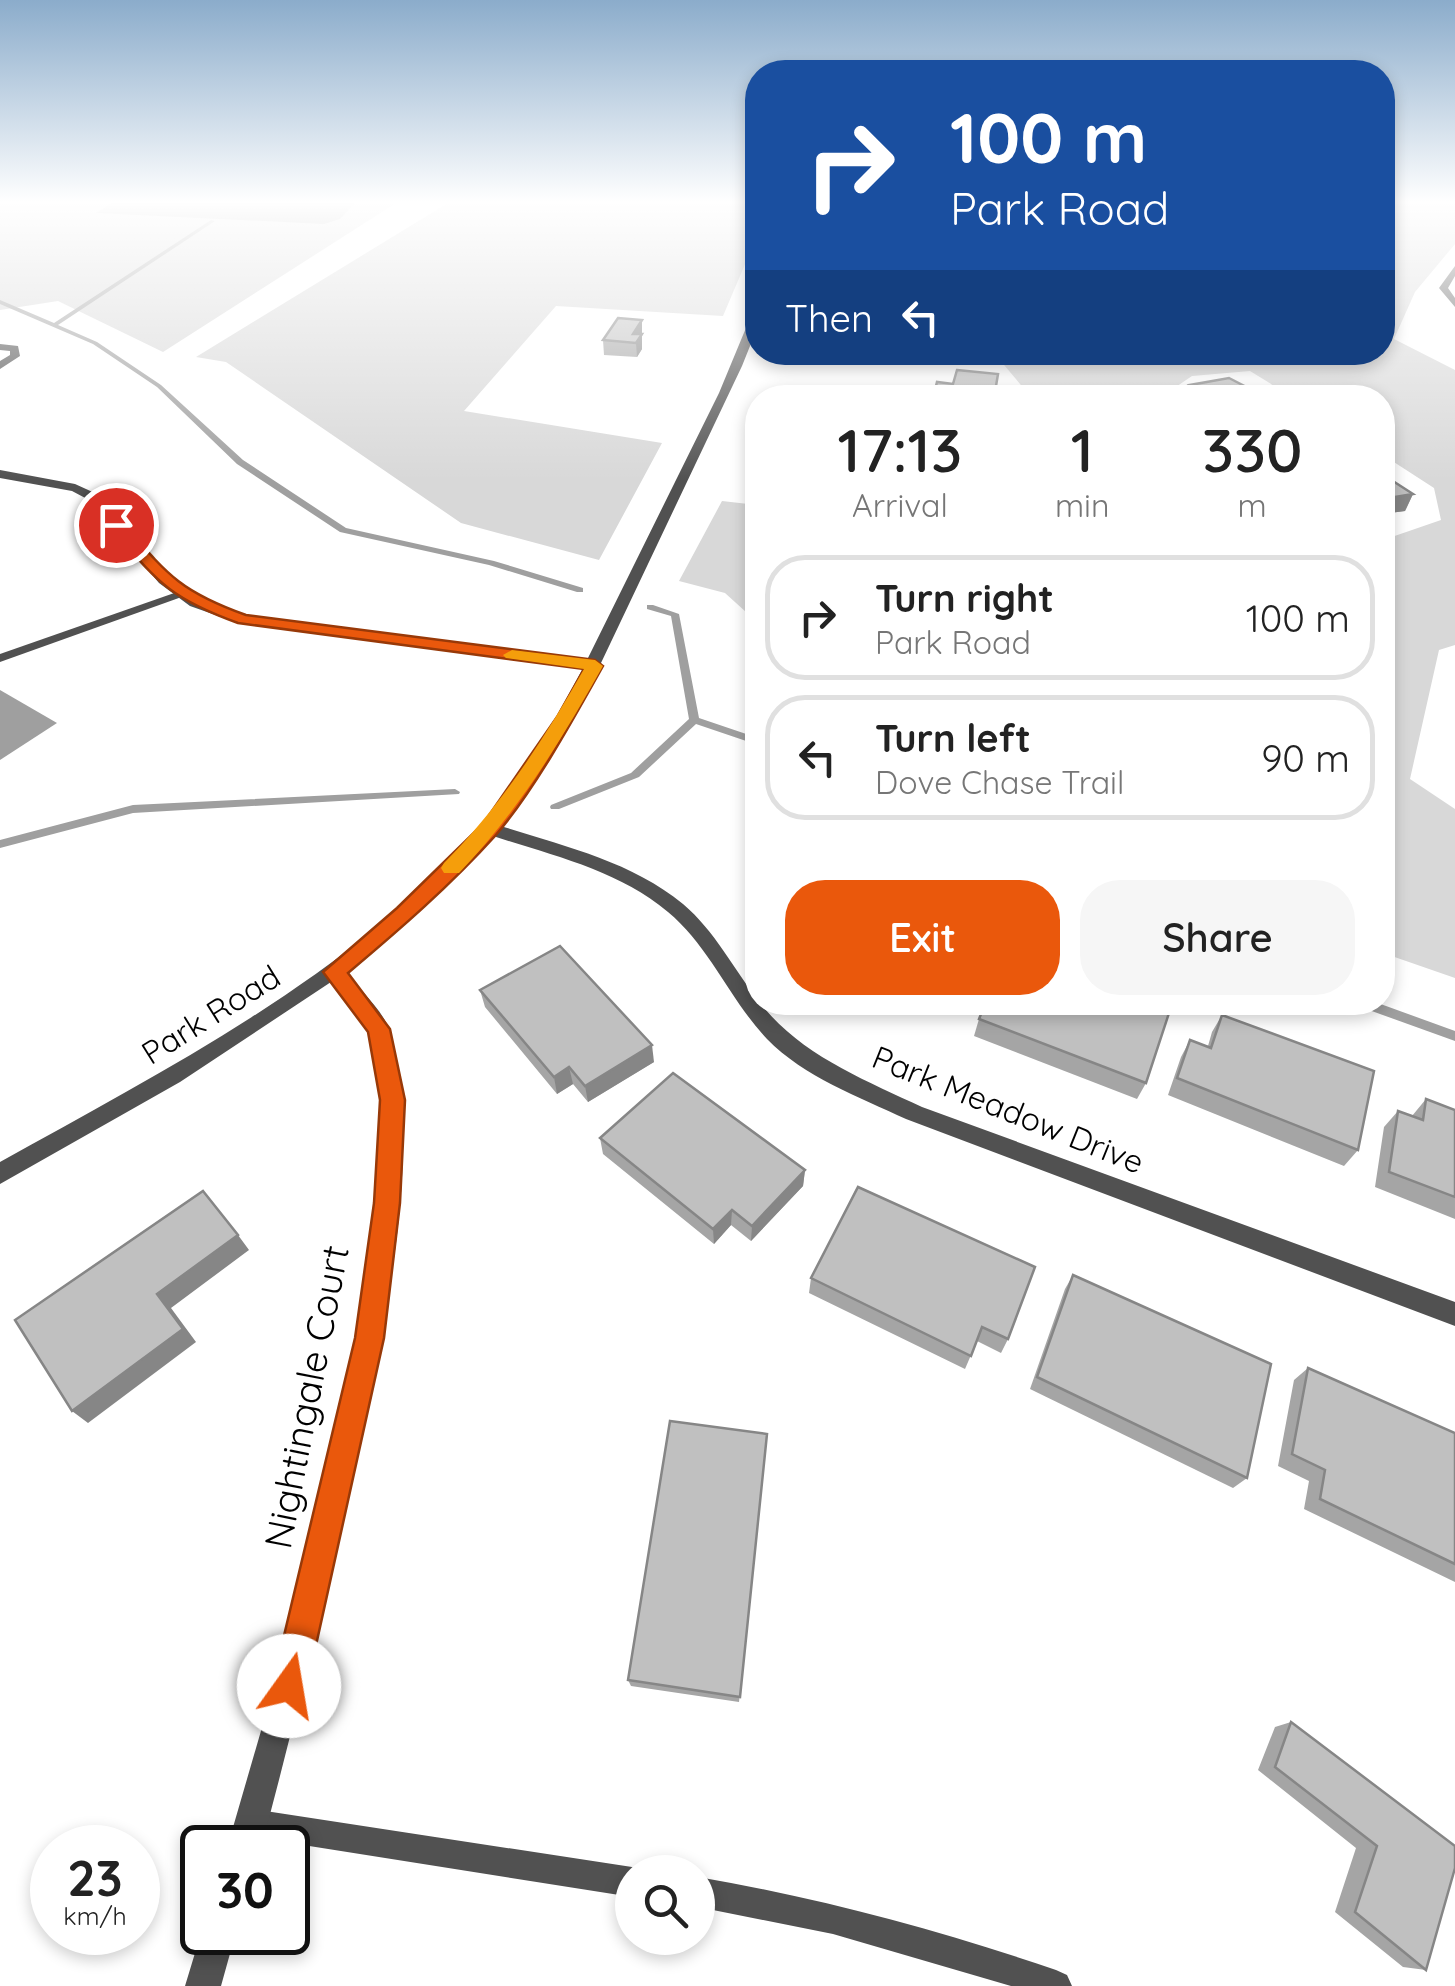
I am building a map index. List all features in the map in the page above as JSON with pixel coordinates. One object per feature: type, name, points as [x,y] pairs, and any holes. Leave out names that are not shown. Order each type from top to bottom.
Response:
[{"type":"street","points":[[0,347],[15,348],[15,356],[0,366]]},
{"type":"street","name":"Park Road","points":[[0,1174],[255,1027],[334,972],[405,914],[490,829],[566,718],[595,666],[745,349]]},
{"type":"street","points":[[0,474],[75,488],[93,498],[164,580],[195,602],[243,620],[595,666]]},
{"type":"street","name":"Park Meadow Drive","points":[[490,829],[588,862],[654,891],[700,929],[745,992]]},
{"type":"street","name":"Nightingale Court","points":[[251,1825],[289,1686],[370,1338],[387,1203],[393,1100],[379,1029],[334,972]]},
{"type":"street","name":"Park Meadow Drive","points":[[761,1015],[775,1034],[838,1077],[914,1114],[1455,1314]]},
{"type":"street","points":[[203,1986],[212,1955]]},
{"type":"lane","points":[[0,658],[184,594]]},
{"type":"lane","points":[[310,1843],[615,1880]]},
{"type":"lane","points":[[715,1895],[752,1900],[980,1959],[1056,1986]]},
{"type":"shaded area","points":[[0,296],[251,296],[163,352],[58,301],[0,310]]},
{"type":"shaded area","points":[[296,296],[732,296],[723,316],[556,306],[464,411],[662,443],[599,560],[461,523],[226,362],[196,357]]},
{"type":"shaded area","points":[[1395,296],[1413,296],[1395,337]]},
{"type":"shaded area","points":[[1395,340],[1455,370],[1455,645],[1439,650],[1410,779],[1455,809],[1455,978],[1395,957],[1395,536],[1441,520],[1434,488],[1395,463],[1395,385],[1273,385],[1250,371],[1192,376],[1179,385],[1021,385],[1004,365],[1395,365]]},
{"type":"shaded area","points":[[722,501],[745,504],[745,611],[725,593],[679,581]]},
{"type":"shaded area","points":[[0,690],[57,723],[0,760]]},
{"type":"building","points":[[618,318],[642,320],[633,334],[642,334],[636,343],[603,340]]},
{"type":"building","points":[[957,370],[998,374],[996,385],[936,385],[953,384]]},
{"type":"building","points":[[1229,378],[1242,385],[1190,385]]},
{"type":"building","points":[[1395,482],[1413,494],[1395,497]]},
{"type":"building","points":[[560,946],[652,1045],[585,1086],[569,1067],[554,1077],[480,990]]},
{"type":"building","points":[[981,1015],[1168,1015],[1146,1083],[979,1019]]},
{"type":"building","points":[[1222,1015],[1374,1071],[1358,1150],[1177,1078],[1190,1040],[1211,1048]]},
{"type":"building","points":[[673,1073],[805,1170],[752,1226],[732,1210],[713,1229],[600,1138]]},
{"type":"building","points":[[1426,1099],[1455,1110],[1455,1197],[1389,1172],[1398,1111],[1423,1120]]},
{"type":"building","points":[[858,1187],[1035,1267],[1008,1339],[982,1327],[971,1356],[811,1278]]},
{"type":"building","points":[[203,1191],[238,1235],[157,1294],[183,1329],[72,1411],[15,1320]]},
{"type":"building","points":[[1073,1275],[1271,1364],[1247,1478],[1037,1377]]},
{"type":"building","points":[[1308,1368],[1455,1433],[1455,1564],[1320,1499],[1325,1470],[1292,1454]]},
{"type":"building","points":[[670,1421],[767,1434],[740,1697],[628,1680]]},
{"type":"building","points":[[1291,1722],[1455,1846],[1455,1868],[1426,1970],[1355,1912],[1377,1846],[1275,1767]]},
{"type":"waterway","points":[[54,325],[99,296]]},
{"type":"waterway","points":[[0,302],[54,325]]},
{"type":"waterway","points":[[54,325],[95,343],[159,386],[240,462],[343,530],[491,563],[580,590]]},
{"type":"waterway","points":[[650,607],[675,614],[694,720]]},
{"type":"waterway","points":[[555,807],[635,775],[694,720]]},
{"type":"waterway","points":[[694,720],[745,738]]},
{"type":"waterway","points":[[0,844],[133,809],[455,792]]},
{"type":"waterway","points":[[1395,1015],[1455,1036]]},
{"type":"slow traffic","points":[[451,868],[490,829],[566,718],[595,666],[512,655]]},
{"type":"route","points":[[116,525],[164,580],[195,602],[243,620],[595,666],[566,718],[490,829],[405,914],[334,972],[379,1029],[393,1100],[387,1203],[370,1338],[289,1686]]}]
